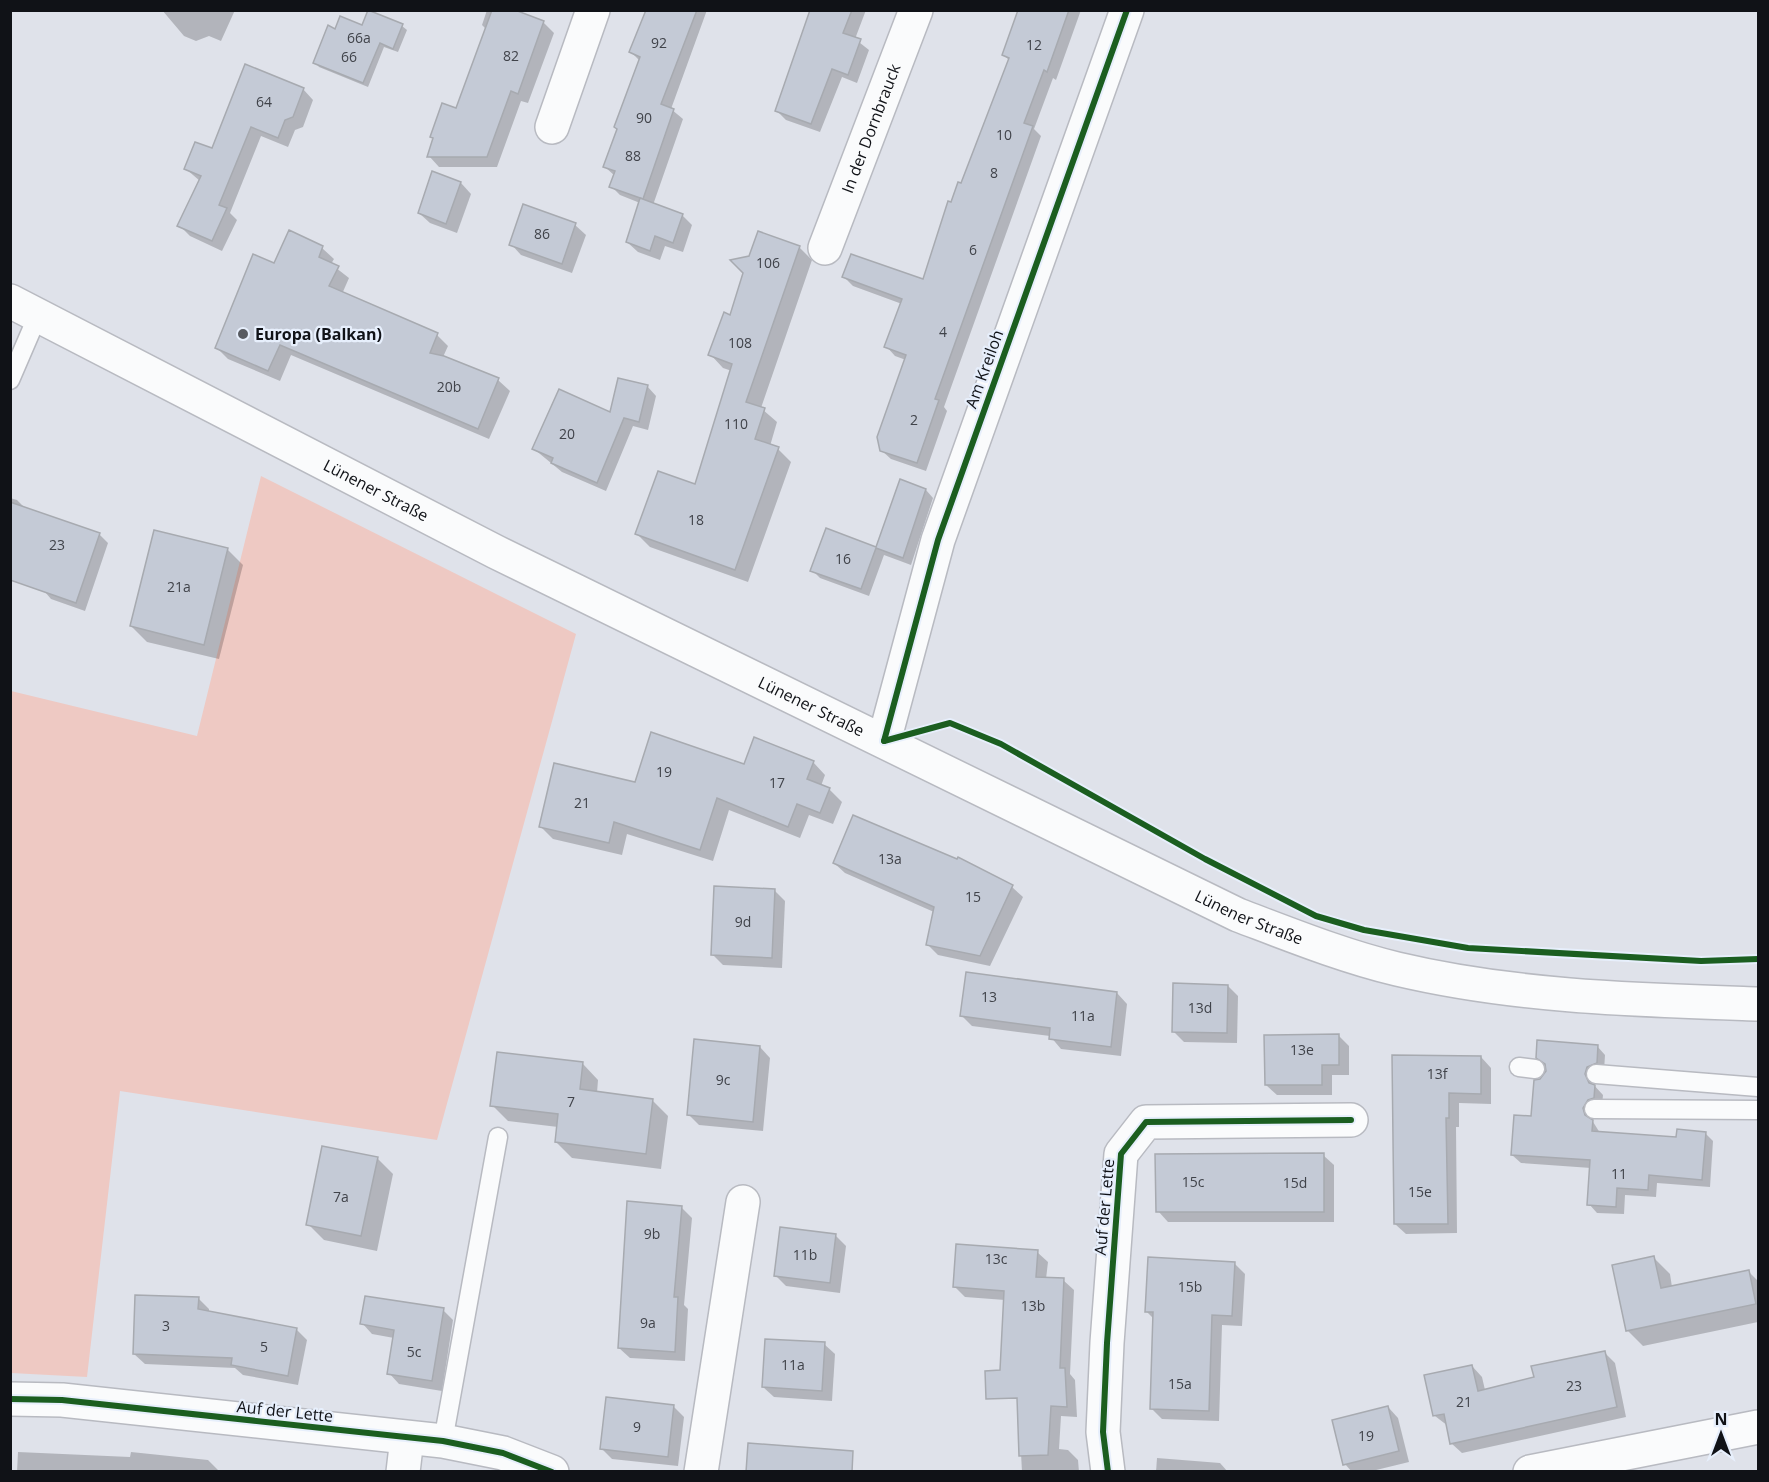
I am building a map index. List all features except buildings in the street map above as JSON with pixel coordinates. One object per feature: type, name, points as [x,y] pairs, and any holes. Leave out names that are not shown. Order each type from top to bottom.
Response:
[{"type":"street","points":[[552,128],[594,10]]},
{"type":"street","name":"In der Dornbrauck","points":[[825,248],[916,10]]},
{"type":"street","name":"Am Kreiloh","points":[[884,741],[938,540],[1127,10]]},
{"type":"street","name":"Lünener Straße","points":[[24,308],[507,557],[1238,915],[1330,950],[1396,968],[1505,988],[1578,995],[1758,1004]]},
{"type":"street","name":"Auf der Lette","points":[[1108,1472],[1103,1432],[1121,1154],[1146,1122],[1351,1120]]},
{"type":"street","points":[[701,1472],[743,1202]]},
{"type":"street","name":"Auf der Lette","points":[[10,1399],[62,1400],[443,1441],[503,1453],[552,1472]]},
{"type":"street","points":[[1530,1472],[1758,1428]]},
{"type":"street","points":[[404,1472],[407,1438]]},
{"type":"lane","points":[[10,380],[24,308]]},
{"type":"lane","points":[[1596,1074],[1758,1087]]},
{"type":"lane","points":[[1594,1109],[1758,1110]]},
{"type":"lane","points":[[443,1441],[498,1137]]},
{"type":"shaded area","points":[[261,476],[576,634],[437,1140],[120,1091],[87,1377],[11,1373],[11,691],[197,736]]},
{"type":"cycle path","points":[[884,741],[938,540],[1127,10]]},
{"type":"cycle path","points":[[884,741],[950,723],[1001,744],[1205,859],[1316,916],[1364,930],[1468,948],[1701,961],[1758,959]]},
{"type":"cycle path","points":[[1108,1472],[1103,1432],[1121,1154],[1146,1122],[1351,1120]]},
{"type":"cycle path","points":[[10,1399],[62,1400],[443,1441],[503,1453],[552,1472]]},
{"type":"place","name":"Europa (Balkan)","points":[[243,334]]}]
